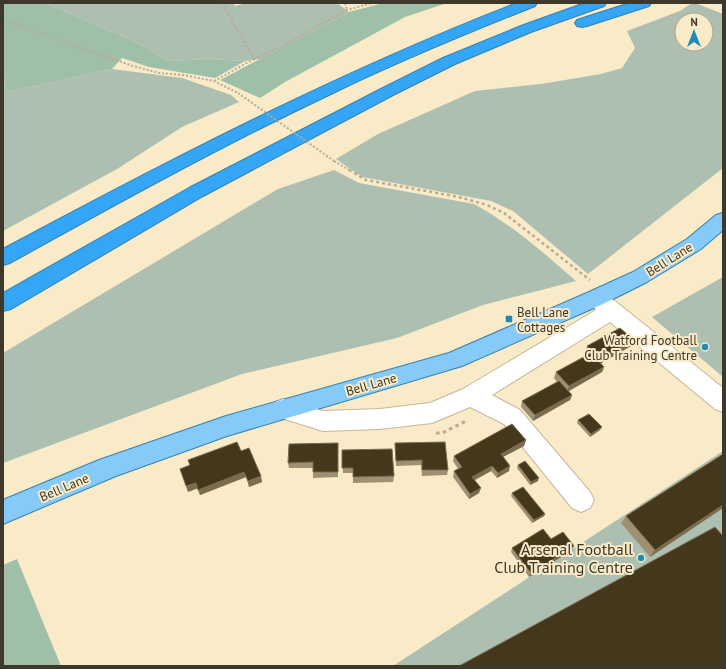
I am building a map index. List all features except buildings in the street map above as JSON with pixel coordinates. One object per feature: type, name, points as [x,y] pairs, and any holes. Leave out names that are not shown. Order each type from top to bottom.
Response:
[{"type":"highway","points":[[3,258],[251,126],[372,67],[442,37],[530,3]]},
{"type":"highway","points":[[3,303],[196,192],[387,92],[449,61],[526,29],[599,3]]},
{"type":"highway","points":[[387,92],[462,69],[564,29],[644,3]]},
{"type":"main road","name":"Bell Lane","points":[[3,512],[116,466],[226,426],[454,360],[599,297],[640,277],[694,244],[723,220]]},
{"type":"street","points":[[283,410],[324,421],[380,419],[432,413],[471,396],[599,297],[723,402]]},
{"type":"street","points":[[471,396],[512,417],[581,500]]},
{"type":"path","points":[[222,3],[254,59]]},
{"type":"path","points":[[346,3],[346,10]]},
{"type":"path","points":[[214,81],[346,10],[372,3]]},
{"type":"path","points":[[3,20],[133,66],[159,73],[183,75],[214,81],[238,93],[334,161],[366,180],[460,197],[487,206],[504,214],[599,297]]},
{"type":"green space","points":[[3,3],[45,3],[136,42],[169,61],[209,59],[245,61],[215,78],[149,67],[122,58],[112,69],[8,92],[3,76]]},
{"type":"green space","points":[[45,3],[233,3],[235,6],[247,3],[337,3],[349,12],[260,59],[245,61],[209,59],[169,61],[136,42]]},
{"type":"green space","points":[[383,3],[447,3],[405,17],[285,82],[260,98],[220,80],[349,12]]},
{"type":"green space","points":[[692,3],[695,3],[723,14],[723,168],[588,274],[513,211],[491,201],[362,177],[336,159],[378,134],[475,91],[541,84],[601,74],[622,68],[635,48],[627,31],[674,13],[674,52],[714,52],[714,12],[677,12]]},
{"type":"green space","points":[[112,69],[182,78],[231,95],[239,102],[182,127],[117,169],[3,231],[3,76],[8,92]]},
{"type":"green space","points":[[334,170],[359,183],[474,204],[514,230],[576,281],[483,305],[397,338],[242,374],[3,463],[3,353],[278,189]]},
{"type":"green space","name":"Watford Football Club Training Centre","points":[[723,277],[723,377],[652,317]]},
{"type":"green space","name":"Arsenal Football Club Training Centre","points":[[723,451],[723,666],[393,666]]},
{"type":"green space","points":[[17,559],[61,666],[3,666],[3,565]]},
{"type":"place","name":"Bell Lane Cottages","points":[[509,319]]},
{"type":"place","name":"Watford Football Club Training Centre","points":[[705,347]]},
{"type":"place","name":"Arsenal Football Club Training Centre","points":[[641,558]]}]
